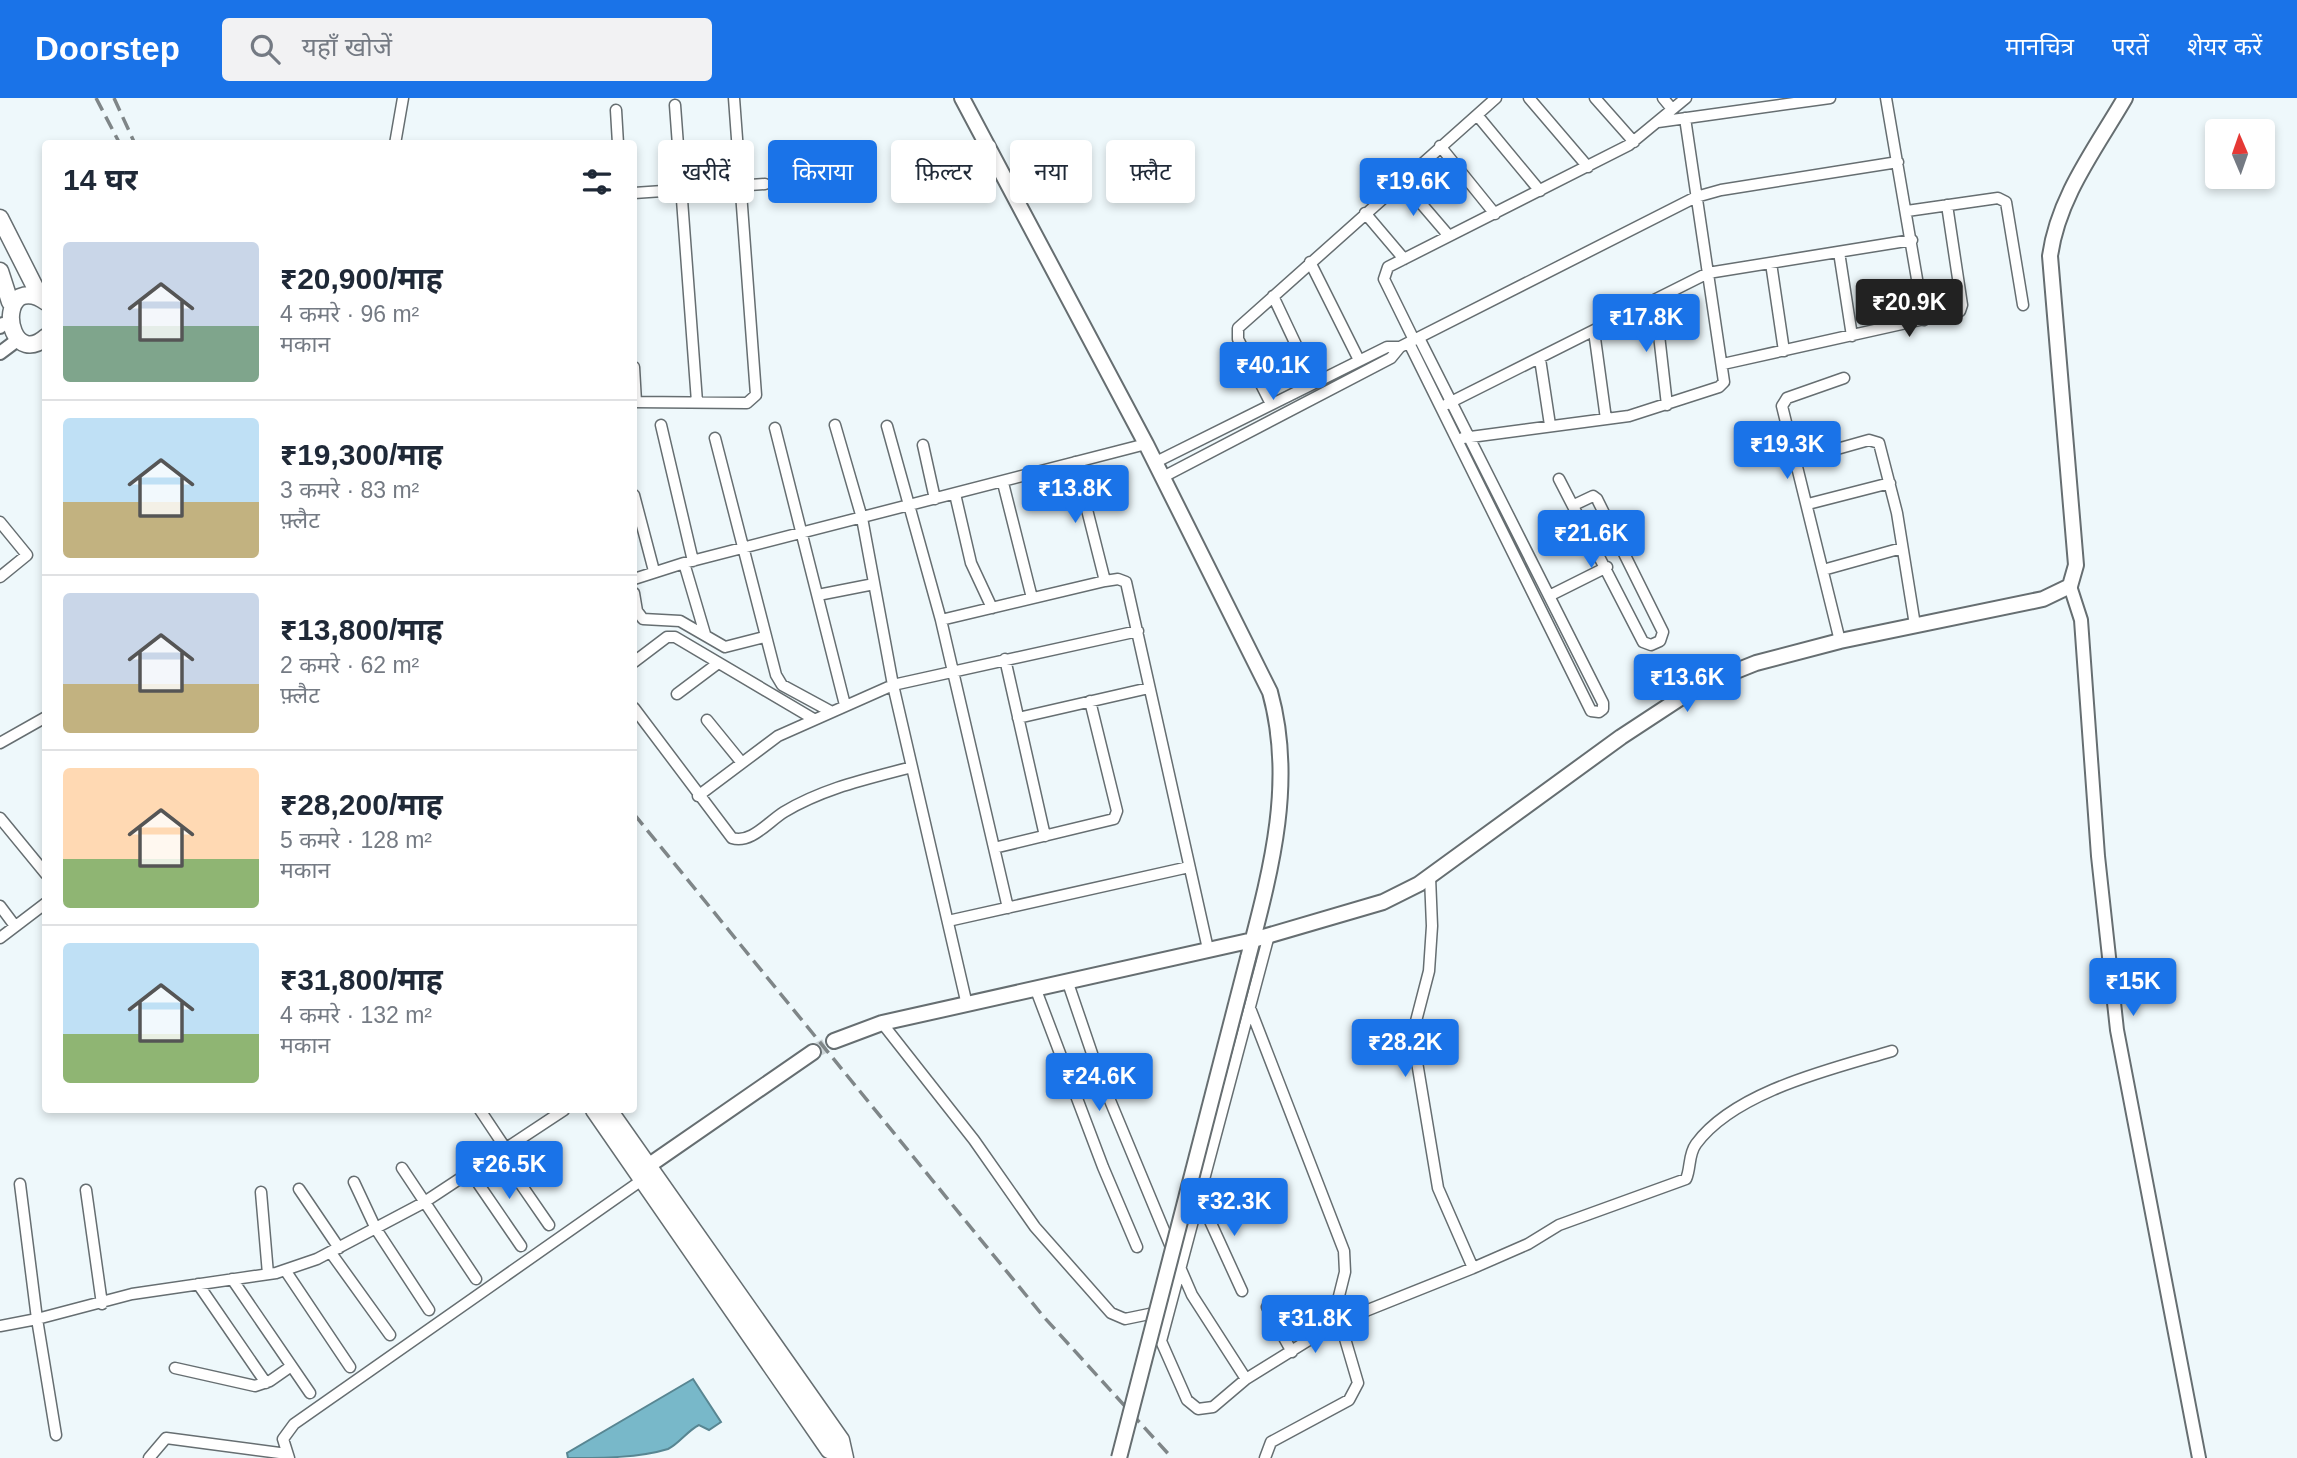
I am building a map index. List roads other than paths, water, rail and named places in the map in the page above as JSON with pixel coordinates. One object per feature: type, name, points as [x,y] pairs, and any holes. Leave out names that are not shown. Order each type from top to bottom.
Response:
[{"type":"highway","points":[[0,218],[42,298]]},
{"type":"highway","points":[[0,271],[10,302]]},
{"type":"highway","points":[[42,300],[25,295],[10,302],[2,326],[16,341],[26,345],[42,341]]},
{"type":"highway","points":[[596,1113],[645,1173]]},
{"type":"highway","points":[[611,1113],[645,1173],[829,1450],[844,1456]]},
{"type":"main road","points":[[962,98],[1156,462],[1260,667],[1279,722],[1282,781],[1279,822],[1248,958],[1119,1458]]},
{"type":"main road","points":[[834,1041],[882,1023],[1252,940],[1384,902],[1430,877],[1621,737],[1685,695],[1756,663],[1840,641],[2043,599],[2070,586],[2076,565],[2050,256],[2057,221],[2069,193],[2124,98]]},
{"type":"main road","points":[[645,1173],[813,1052]]},
{"type":"street","points":[[396,140],[403,98]]},
{"type":"street","points":[[734,98],[737,140]]},
{"type":"street","points":[[1271,404],[1237,333],[1242,323],[1496,98]]},
{"type":"street","points":[[1529,98],[1588,167]]},
{"type":"street","points":[[1595,98],[1634,142]]},
{"type":"street","points":[[1663,98],[1672,109]]},
{"type":"street","points":[[1410,342],[1451,402],[1469,437],[1603,703],[1603,709],[1598,712],[1591,711],[1455,438],[1410,342],[1384,279],[1385,271],[1634,142],[1686,98]]},
{"type":"street","points":[[1657,122],[1830,98]]},
{"type":"street","points":[[1886,98],[1924,320]]},
{"type":"street","points":[[675,105],[678,140]]},
{"type":"street","points":[[616,110],[618,140]]},
{"type":"street","points":[[1477,115],[1540,191]]},
{"type":"street","points":[[1455,438],[1606,419],[1667,405],[1722,385],[1723,364],[1685,118]]},
{"type":"street","points":[[1440,146],[1495,214]]},
{"type":"street","points":[[1163,477],[1391,358],[1410,342],[1696,197],[1721,190],[1898,162]]},
{"type":"street","points":[[1401,180],[1449,236]]},
{"type":"street","points":[[754,185],[765,184]]},
{"type":"street","points":[[637,193],[658,192]]},
{"type":"street","points":[[1907,211],[1998,198],[2006,202],[2023,305]]},
{"type":"street","points":[[683,203],[697,402]]},
{"type":"street","points":[[637,402],[747,403],[752,402],[756,395],[741,203]]},
{"type":"street","points":[[1723,364],[1957,313],[1962,308],[1947,205]]},
{"type":"street","points":[[1365,212],[1405,259]]},
{"type":"street","points":[[1441,408],[1708,273],[1912,240]]},
{"type":"street","points":[[1839,252],[1852,336]]},
{"type":"street","points":[[1310,262],[1359,360]]},
{"type":"street","points":[[1771,263],[1784,351]]},
{"type":"street","points":[[1273,296],[1314,383]]},
{"type":"street","points":[[1655,300],[1667,405]]},
{"type":"street","points":[[1594,331],[1606,419]]},
{"type":"street","points":[[0,353],[16,341]]},
{"type":"street","points":[[1156,462],[1359,360],[1387,347],[1410,342]]},
{"type":"street","points":[[1540,359],[1550,425]]},
{"type":"street","points":[[1840,641],[1798,460],[1783,414],[1783,402],[1844,378]]},
{"type":"street","points":[[661,425],[705,634]]},
{"type":"street","points":[[835,425],[862,518],[893,685],[967,1004]]},
{"type":"street","points":[[887,426],[941,620],[1007,908]]},
{"type":"street","points":[[775,428],[845,705]]},
{"type":"street","points":[[715,438],[764,637],[778,681],[830,711]]},
{"type":"street","points":[[1798,460],[1877,441],[1890,483],[1915,625]]},
{"type":"street","points":[[637,578],[654,571],[1003,483],[1146,443]]},
{"type":"street","points":[[923,445],[935,499]]},
{"type":"street","points":[[1075,462],[1105,581]]},
{"type":"street","points":[[1559,479],[1643,642],[1651,645],[1660,641],[1663,632],[1597,499],[1593,496],[1574,505]]},
{"type":"street","points":[[1003,483],[1032,598]]},
{"type":"street","points":[[1808,504],[1890,483]]},
{"type":"street","points":[[955,494],[971,563],[992,608]]},
{"type":"street","points":[[637,506],[654,571]]},
{"type":"street","points":[[0,522],[27,555],[0,577]]},
{"type":"street","points":[[1823,570],[1902,548]]},
{"type":"street","points":[[1549,596],[1606,567]]},
{"type":"street","points":[[941,620],[1105,581],[1123,580],[1130,586],[1149,688],[1208,949]]},
{"type":"street","points":[[818,595],[874,584]]},
{"type":"street","points":[[2070,586],[2081,620],[2101,881],[2117,1030],[2199,1458]]},
{"type":"street","points":[[637,611],[643,619],[675,619],[725,647],[764,637]]},
{"type":"street","points":[[698,796],[778,736],[812,718],[893,685],[1138,631]]},
{"type":"street","points":[[637,660],[673,636],[812,718]]},
{"type":"street","points":[[1005,660],[1045,836]]},
{"type":"street","points":[[677,694],[717,664]]},
{"type":"street","points":[[1018,718],[1149,688]]},
{"type":"street","points":[[994,848],[1111,821],[1116,815],[1090,701]]},
{"type":"street","points":[[637,712],[732,838],[743,840],[824,790],[912,767]]},
{"type":"street","points":[[3,741],[42,719]]},
{"type":"street","points":[[707,720],[742,762]]},
{"type":"street","points":[[0,818],[42,869]]},
{"type":"street","points":[[948,921],[1189,867]]},
{"type":"street","points":[[1430,877],[1432,926],[1429,971],[1415,1025],[1415,1050],[1438,1188],[1473,1268]]},
{"type":"street","points":[[0,906],[15,926]]},
{"type":"street","points":[[0,938],[42,906]]},
{"type":"street","points":[[1269,935],[1179,1266],[1161,1347],[1192,1406],[1198,1409],[1213,1407],[1246,1379],[1338,1322],[1528,1244],[1559,1225],[1686,1179],[1695,1145],[1721,1118],[1742,1106],[1821,1072],[1892,1051]]},
{"type":"street","points":[[1068,983],[1099,1074],[1192,1295],[1246,1379]]},
{"type":"street","points":[[1036,990],[1102,1167],[1137,1247]]},
{"type":"street","points":[[1250,1008],[1344,1251],[1346,1272],[1336,1308],[1358,1383],[1354,1396],[1271,1442],[1265,1458]]},
{"type":"street","points":[[882,1023],[974,1140],[1035,1227],[1111,1312],[1125,1319],[1168,1310]]},
{"type":"street","points":[[482,1113],[549,1225]]},
{"type":"street","points":[[0,1326],[102,1304],[132,1294],[285,1270],[335,1250],[423,1203],[560,1113]]},
{"type":"street","points":[[402,1168],[475,1279]]},
{"type":"street","points":[[471,1173],[521,1246]]},
{"type":"street","points":[[149,1458],[166,1438],[288,1456],[283,1439],[294,1424],[645,1173]]},
{"type":"street","points":[[354,1181],[376,1229],[429,1310]]},
{"type":"street","points":[[20,1185],[37,1319],[56,1435]]},
{"type":"street","points":[[299,1189],[390,1335]]},
{"type":"street","points":[[86,1190],[102,1304]]},
{"type":"street","points":[[261,1192],[268,1274]]},
{"type":"street","points":[[1199,1197],[1242,1291]]},
{"type":"street","points":[[285,1270],[350,1367]]},
{"type":"street","points":[[232,1279],[310,1393]]},
{"type":"street","points":[[198,1284],[266,1383]]},
{"type":"street","points":[[1267,1307],[1292,1352]]},
{"type":"street","points":[[175,1368],[255,1386],[266,1383],[290,1367]]},
{"type":"water","points":[[693,1379],[721,1422],[709,1430],[699,1425],[672,1447],[657,1452],[620,1457],[568,1458],[567,1453]]},
{"type":"tunnel","points":[[813,1052],[834,1041]]},
{"type":"railway","points":[[96,98],[118,140]]},
{"type":"railway","points":[[114,98],[133,140]]},
{"type":"railway","points":[[637,818],[1043,1316],[1172,1458]]}]
